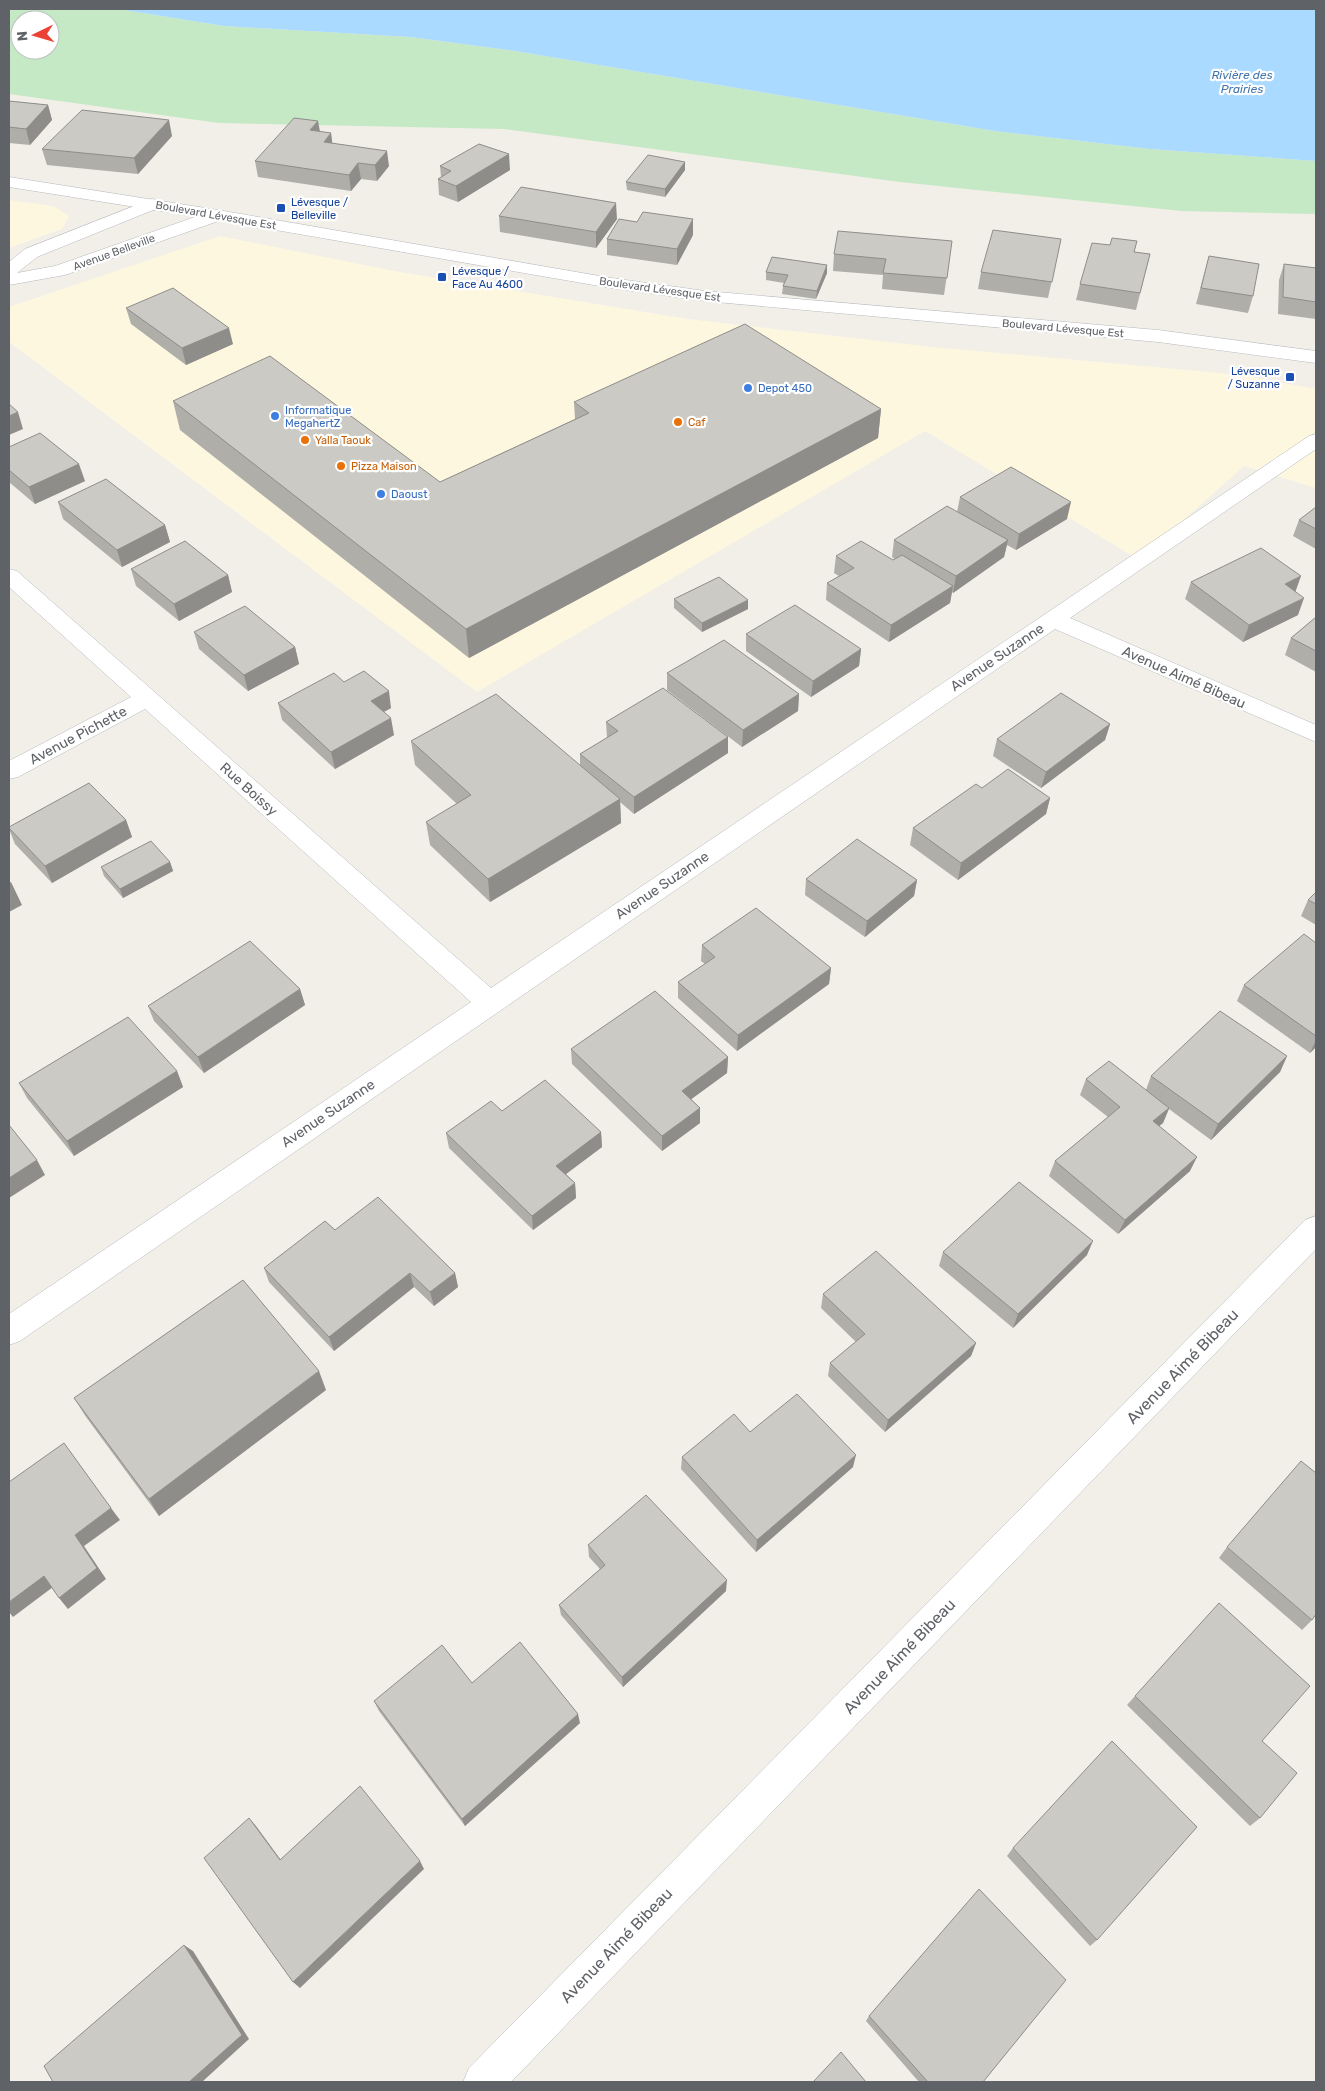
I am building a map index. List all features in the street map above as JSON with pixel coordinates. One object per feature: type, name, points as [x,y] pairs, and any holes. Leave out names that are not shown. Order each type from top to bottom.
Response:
[{"type":"street","name":"Boulevard Lévesque Est","points":[[9,182],[218,215],[556,274],[705,296],[1158,336],[1316,357]]},
{"type":"street","points":[[9,271],[31,252],[152,204]]},
{"type":"street","name":"Avenue Belleville","points":[[9,280],[59,271],[218,215]]},
{"type":"street","name":"Avenue Suzanne","points":[[9,1331],[1316,440]]},
{"type":"street","name":"Rue Boissy","points":[[9,576],[490,1002]]},
{"type":"street","name":"Avenue Aimé Bibeau","points":[[1052,619],[1316,734]]},
{"type":"street","name":"Avenue Pichette","points":[[9,771],[147,698]]},
{"type":"street","name":"Avenue Aimé Bibeau","points":[[482,2082],[1316,1229]]},
{"type":"shaded area","points":[[9,200],[53,206],[69,216],[62,229],[9,248]]},
{"type":"shaded area","points":[[220,236],[394,271],[688,319],[932,347],[1241,375],[1316,389],[1316,488],[1244,466],[1139,560],[925,431],[477,692],[9,342],[9,307]]},
{"type":"green space","points":[[9,9],[118,9],[224,26],[410,37],[515,51],[995,131],[1150,149],[1316,161],[1316,214],[1182,211],[900,182],[504,129],[219,123],[9,94]]},
{"type":"water","name":"Rivière des Prairies","points":[[118,9],[1316,9],[1316,161],[1150,149],[995,131],[515,51],[410,37],[224,26]]},
{"type":"building","points":[[9,101],[48,105],[26,129],[9,127]]},
{"type":"building","points":[[82,110],[169,120],[134,158],[42,149]]},
{"type":"building","points":[[294,118],[318,121],[310,130],[331,133],[324,142],[387,151],[375,165],[358,163],[349,175],[255,161]]},
{"type":"building","points":[[479,144],[509,154],[456,186],[438,179],[451,171],[440,166]]},
{"type":"building","points":[[648,155],[685,162],[665,189],[626,182]]},
{"type":"building","points":[[521,187],[616,203],[596,232],[499,216]]},
{"type":"building","points":[[643,212],[693,219],[677,249],[607,239],[619,219],[637,222]]},
{"type":"building","points":[[993,230],[1061,239],[1052,282],[981,272]]},
{"type":"building","points":[[838,231],[952,241],[947,278],[883,273],[886,259],[834,254]]},
{"type":"building","points":[[1112,238],[1137,241],[1134,252],[1150,254],[1140,293],[1080,284],[1092,243],[1110,245]]},
{"type":"building","points":[[1209,256],[1259,264],[1253,296],[1201,288]]},
{"type":"building","points":[[772,257],[827,265],[817,291],[783,286],[788,275],[766,272]]},
{"type":"building","points":[[1284,264],[1316,268],[1316,302],[1283,297]]},
{"type":"building","points":[[173,288],[229,328],[182,348],[126,308]]},
{"type":"building","points":[[745,324],[881,409],[466,629],[173,401],[270,356],[440,482],[589,413],[574,402]]},
{"type":"building","points":[[9,404],[18,412],[9,416]]},
{"type":"building","points":[[40,433],[79,464],[29,487],[9,470],[9,447]]},
{"type":"building","points":[[1011,467],[1071,502],[1019,534],[960,497]]},
{"type":"building","points":[[106,479],[165,525],[117,550],[58,502]]},
{"type":"building","points":[[947,506],[1008,540],[956,576],[894,540]]},
{"type":"building","points":[[1316,507],[1316,529],[1299,520]]},
{"type":"building","points":[[185,541],[228,575],[174,604],[131,569]]},
{"type":"building","points":[[861,541],[893,560],[902,555],[953,586],[891,625],[827,583],[854,568],[836,556]]},
{"type":"building","points":[[1261,548],[1301,576],[1285,584],[1304,598],[1249,625],[1191,582]]},
{"type":"building","points":[[719,577],[748,600],[702,623],[674,599]]},
{"type":"building","points":[[795,605],[861,649],[813,681],[746,634]]},
{"type":"building","points":[[245,606],[295,647],[244,675],[194,632]]},
{"type":"building","points":[[1316,617],[1316,651],[1291,638]]},
{"type":"building","points":[[724,640],[799,694],[743,730],[667,673]]},
{"type":"building","points":[[364,671],[389,691],[371,701],[391,718],[331,752],[278,703],[334,673],[344,682]]},
{"type":"building","points":[[663,688],[728,737],[634,797],[580,754],[618,731],[606,722]]},
{"type":"building","points":[[1061,693],[1110,724],[1046,772],[997,739]]},
{"type":"building","points":[[496,694],[620,799],[488,879],[426,822],[471,795],[411,741]]},
{"type":"building","points":[[1008,769],[1050,798],[961,863],[913,828],[976,784],[982,788]]},
{"type":"building","points":[[89,783],[126,820],[45,866],[9,827]]},
{"type":"building","points":[[857,839],[917,880],[867,921],[806,879]]},
{"type":"building","points":[[151,841],[170,862],[120,889],[101,867]]},
{"type":"building","points":[[1316,892],[1316,904],[1308,900]]},
{"type":"building","points":[[756,908],[831,968],[738,1035],[678,982],[715,957],[702,945]]},
{"type":"building","points":[[1304,934],[1316,943],[1316,1036],[1244,985]]},
{"type":"building","points":[[250,941],[300,989],[198,1057],[148,1006]]},
{"type":"building","points":[[655,991],[728,1057],[682,1091],[700,1108],[662,1136],[571,1049]]},
{"type":"building","points":[[1220,1011],[1287,1056],[1218,1124],[1151,1076]]},
{"type":"building","points":[[128,1017],[177,1071],[67,1141],[19,1083]]},
{"type":"building","points":[[1109,1061],[1169,1108],[1153,1121],[1197,1157],[1125,1220],[1055,1161],[1120,1107],[1086,1079]]},
{"type":"building","points":[[545,1080],[601,1132],[556,1166],[575,1183],[532,1216],[446,1133],[491,1101],[502,1111]]},
{"type":"building","points":[[9,1125],[37,1160],[9,1178]]},
{"type":"building","points":[[1019,1182],[1093,1241],[1018,1314],[943,1252]]},
{"type":"building","points":[[378,1197],[455,1273],[430,1292],[410,1273],[329,1337],[264,1268],[325,1221],[335,1230]]},
{"type":"building","points":[[876,1251],[976,1343],[888,1420],[830,1363],[865,1334],[823,1294]]},
{"type":"building","points":[[243,1280],[319,1371],[149,1499],[74,1398]]},
{"type":"building","points":[[797,1394],[856,1455],[757,1540],[682,1457],[734,1414],[750,1432]]},
{"type":"building","points":[[64,1443],[111,1508],[75,1535],[97,1568],[59,1598],[44,1576],[9,1602],[9,1482]]},
{"type":"building","points":[[1301,1461],[1316,1473],[1316,1614],[1312,1620],[1227,1547]]},
{"type":"building","points":[[646,1495],[727,1580],[622,1677],[559,1605],[605,1565],[588,1545]]},
{"type":"building","points":[[1219,1603],[1310,1686],[1262,1741],[1297,1773],[1260,1818],[1135,1696]]},
{"type":"building","points":[[520,1642],[578,1714],[462,1819],[374,1701],[442,1645],[472,1683]]},
{"type":"building","points":[[1112,1741],[1197,1827],[1097,1940],[1013,1848]]},
{"type":"building","points":[[360,1786],[420,1861],[293,1982],[204,1858],[249,1818],[280,1860]]},
{"type":"building","points":[[979,1889],[1066,1980],[983,2082],[928,2082],[869,2016]]},
{"type":"building","points":[[184,1945],[242,2035],[189,2082],[53,2082],[44,2066]]},
{"type":"building","points":[[841,2052],[866,2082],[813,2082]]},
{"type":"place","name":"Lévesque / Belleville","points":[[281,208]]},
{"type":"place","name":"Lévesque / Face Au 4600","points":[[442,277]]},
{"type":"place","name":"Lévesque / Suzanne","points":[[1290,377]]},
{"type":"place","name":"Depot 450","points":[[748,388]]},
{"type":"place","name":"Informatique MegahertZ","points":[[275,416]]},
{"type":"place","name":"Caf","points":[[678,422]]},
{"type":"place","name":"Yalla Taouk","points":[[305,440]]},
{"type":"place","name":"Pizza Maison","points":[[341,466]]},
{"type":"place","name":"Daoust","points":[[381,494]]}]
